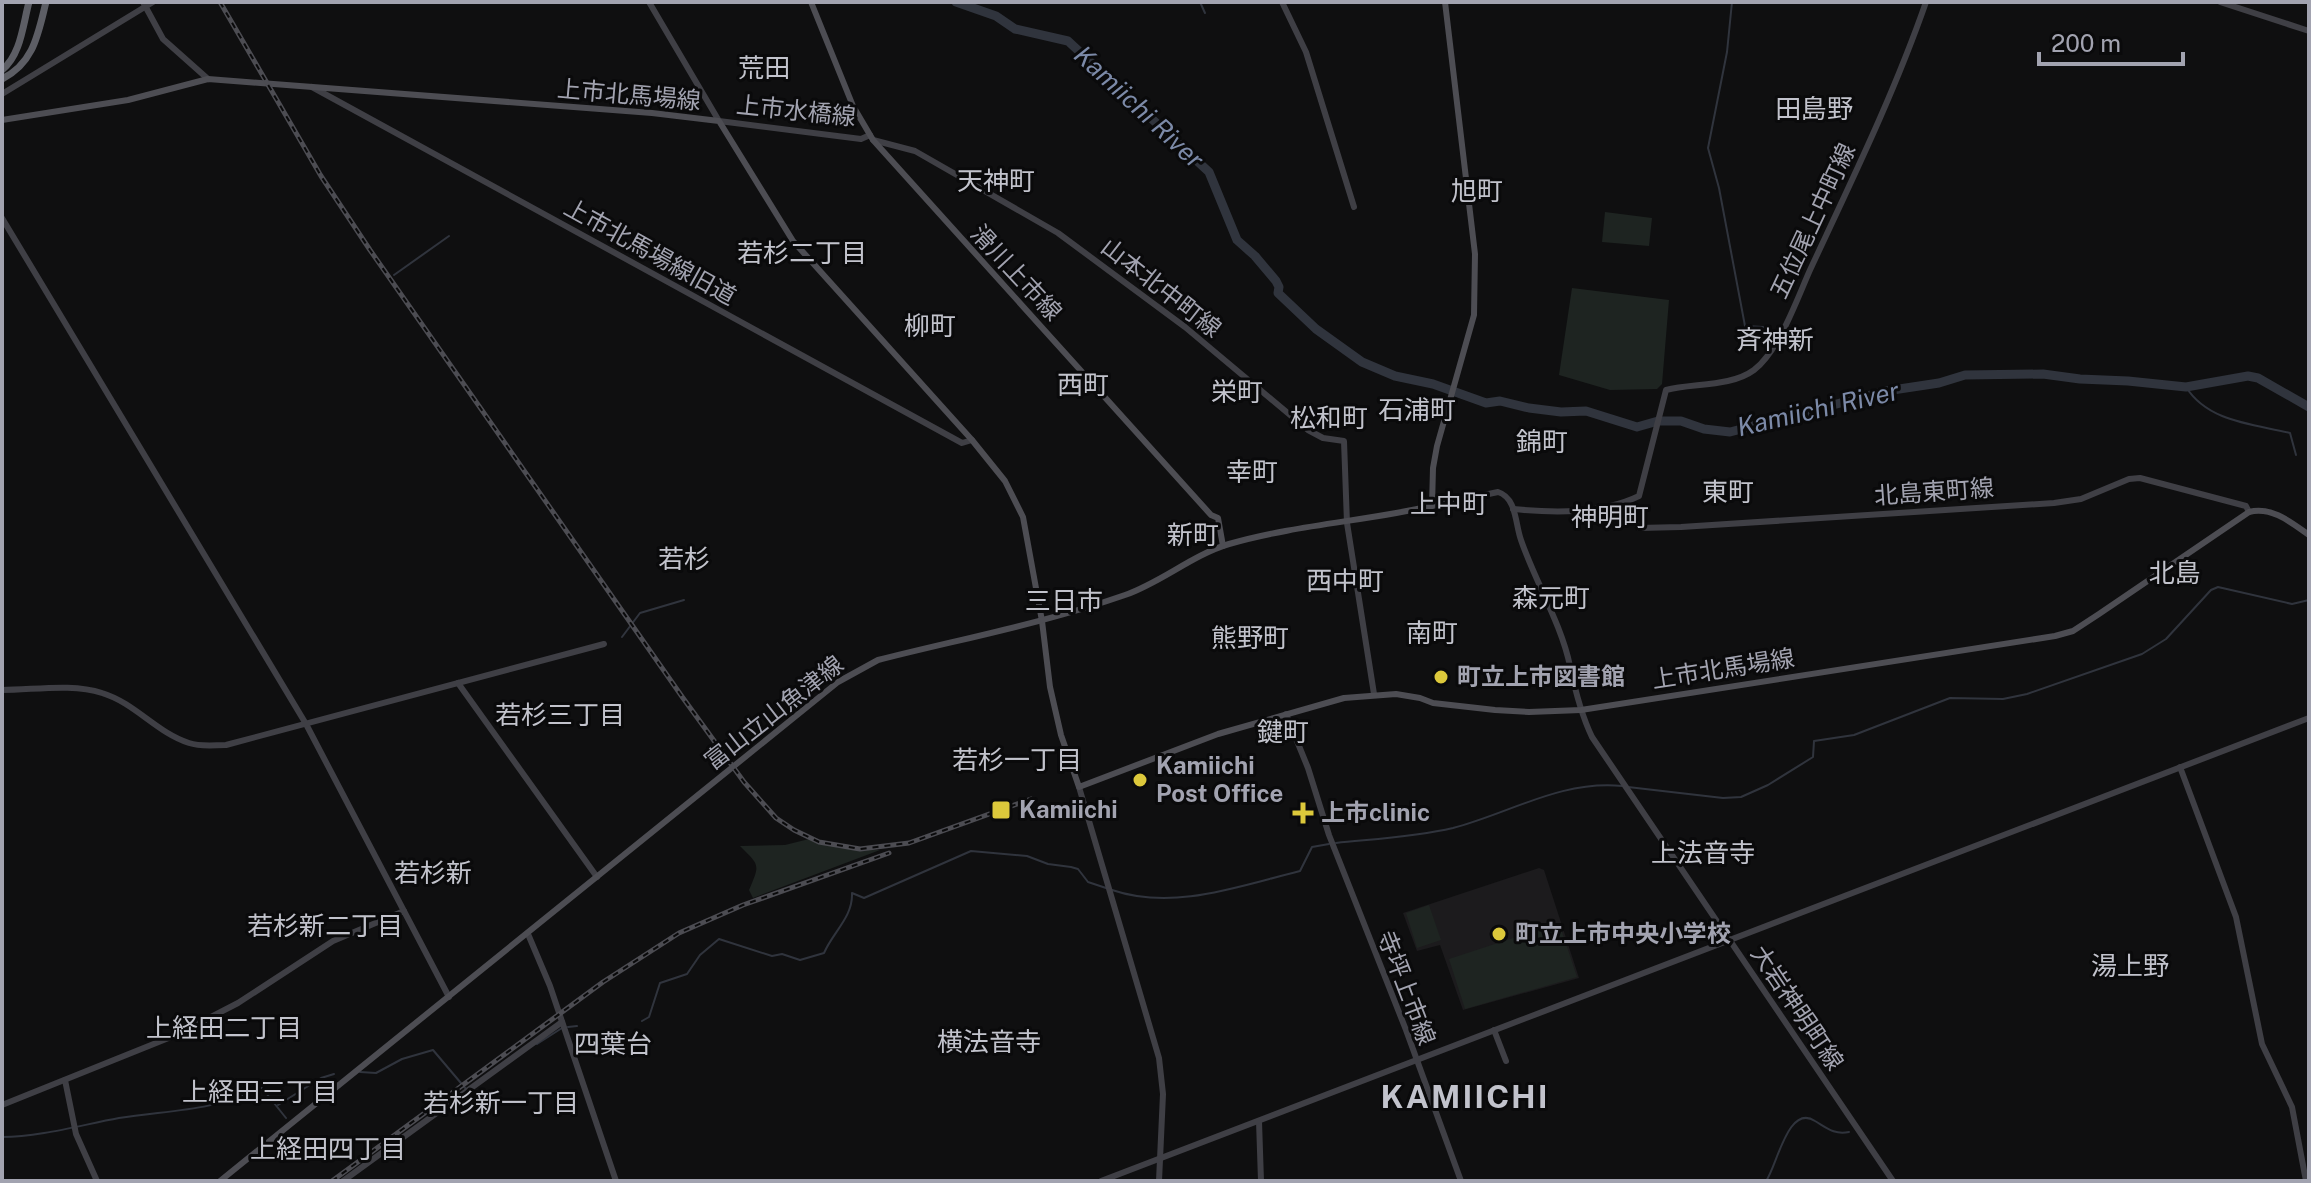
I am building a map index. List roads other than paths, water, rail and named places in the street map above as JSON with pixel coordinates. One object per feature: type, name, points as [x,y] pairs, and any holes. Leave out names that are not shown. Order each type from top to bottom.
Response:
[{"type":"highway","points":[[2,70],[13,58],[29,2]]},
{"type":"highway","points":[[2,79],[13,73],[33,51],[46,2]]},
{"type":"main road","name":"滑川上市線","points":[[811,2],[853,106],[871,138],[1211,515],[1218,518],[1223,546]]},
{"type":"main road","points":[[1432,506],[1433,468],[1476,301],[1475,254],[1445,2]]},
{"type":"main road","name":"上市北馬場線","points":[[2,120],[128,100],[208,79],[652,113],[719,121],[793,241],[972,440],[1005,481],[1023,517],[1052,696],[1061,735],[1079,787],[1218,734],[1323,702],[1396,694],[1433,703],[1495,710],[1581,710],[2073,631],[2249,512]]},
{"type":"main road","name":"富山立山魚津線","points":[[220,1181],[858,669],[891,656],[1042,621],[1148,586],[1223,546],[1296,529],[1347,523],[1432,506]]},
{"type":"main road","points":[[2249,512],[2264,511],[2283,517],[2309,535]]},
{"type":"street","points":[[649,2],[719,121]]},
{"type":"street","points":[[1282,2],[1306,52],[1354,207]]},
{"type":"street","name":"五位尾上中町線","points":[[1625,503],[1639,496],[1664,393],[1669,389],[1737,379],[1749,374],[1764,361],[1795,304],[1890,98],[1926,2]]},
{"type":"street","points":[[2220,2],[2309,31]]},
{"type":"street","points":[[2,94],[147,3],[163,39],[208,79]]},
{"type":"street","name":"上市北馬場線旧道","points":[[311,87],[962,443],[972,440]]},
{"type":"street","name":"上市水橋線","points":[[719,121],[871,138]]},
{"type":"street","name":"山本北中町線","points":[[871,138],[915,151],[1058,233],[1185,327],[1308,430],[1323,438],[1344,441],[1347,523]]},
{"type":"street","points":[[2,218],[306,724],[449,997]]},
{"type":"street","name":"北島東町線","points":[[1625,503],[1639,528],[1681,527],[2054,503],[2081,499],[2129,479],[2140,478],[2246,506],[2249,512]]},
{"type":"street","points":[[1432,506],[1498,492],[1504,494],[1513,509],[1572,510],[1625,503]]},
{"type":"street","name":"大岩神明町線","points":[[1513,509],[1520,537],[1570,667],[1581,710],[1599,749],[1893,1181]]},
{"type":"street","points":[[1347,523],[1374,694]]},
{"type":"street","points":[[2,690],[86,689],[102,692],[125,703],[176,738],[200,746],[226,745],[604,644]]},
{"type":"street","points":[[458,683],[597,877]]},
{"type":"street","name":"寺坪上市線","points":[[1101,1181],[1416,1060],[1331,841],[1308,768],[1286,714]]},
{"type":"street","points":[[1461,1181],[1416,1060],[2309,718]]},
{"type":"street","points":[[2180,767],[2236,917],[2262,1044],[2292,1107],[2306,1181]]},
{"type":"street","points":[[1079,787],[1159,1058],[1163,1094],[1159,1181]]},
{"type":"street","points":[[2,1105],[205,1021],[333,941],[404,911]]},
{"type":"street","points":[[528,934],[542,965],[616,1181]]},
{"type":"street","points":[[343,1181],[562,1022]]},
{"type":"street","points":[[1494,1030],[1506,1061]]},
{"type":"street","points":[[65,1080],[76,1134],[97,1181]]},
{"type":"street","points":[[1259,1121],[1261,1181]]},
{"type":"waterway","name":"Kamiichi River","points":[[956,2],[996,16],[1015,29],[1068,41],[1209,172],[1237,240],[1276,281],[1278,293],[1316,329],[1362,362],[1395,376],[1433,384],[1486,403],[1500,401],[1561,412],[1586,411],[1637,427],[1658,421],[1681,421],[1704,429],[1730,432],[1886,391],[1939,383],[1965,375],[2043,374],[2186,387],[2248,376],[2258,378],[2309,407]]},
{"type":"waterway","points":[[1200,2],[1205,13]]},
{"type":"waterway","points":[[1732,2],[1727,52],[1708,148],[1719,188],[1745,326],[1763,327]]},
{"type":"waterway","points":[[394,275],[449,236]]},
{"type":"waterway","points":[[2186,387],[2195,399],[2219,415],[2290,433],[2296,455]]},
{"type":"waterway","points":[[1628,787],[1723,798],[1741,797],[1768,785],[1813,757],[1814,741],[1854,735],[1950,698],[2003,699],[2027,694],[2142,654],[2166,639],[2211,590],[2218,587],[2292,604],[2309,600]]},
{"type":"waterway","points":[[622,637],[640,613],[684,600]]},
{"type":"waterway","points":[[1336,843],[1439,831],[1557,793],[1600,785],[1622,786]]},
{"type":"waterway","points":[[1112,890],[1159,898],[1230,889],[1300,871],[1312,847],[1329,844]]},
{"type":"waterway","points":[[642,1021],[649,1017],[660,983],[687,974],[700,955],[719,939],[772,956],[782,954],[800,960],[824,953],[846,917],[852,893],[864,898],[971,851],[1027,856],[1048,864],[1071,867],[1078,869],[1088,882],[1106,888]]},
{"type":"waterway","points":[[568,1027],[577,1026]]},
{"type":"waterway","points":[[537,1044],[562,1028]]},
{"type":"waterway","points":[[360,1072],[376,1073],[402,1059],[433,1050],[466,1089]]},
{"type":"waterway","points":[[278,1105],[321,1078],[334,1074]]},
{"type":"waterway","points":[[2,1137],[46,1133],[119,1118],[207,1106],[258,1088],[262,1088],[286,1118]]},
{"type":"waterway","points":[[1766,1181],[1784,1139],[1798,1121],[1806,1118],[1835,1132],[1849,1132]]},
{"type":"railway","points":[[220,2],[321,176],[370,250],[683,698],[744,782],[776,818],[819,842],[860,849],[909,843],[1031,799]]},
{"type":"railway","points":[[332,1181],[603,982],[679,933],[743,905],[889,853]]},
{"type":"place","name":"町立上市図書館","points":[[1441,677]]},
{"type":"place","name":"Kamiichi Post Office","points":[[1140,780]]},
{"type":"place","name":"Kamiichi","points":[[1001,810]]},
{"type":"place","name":"上市clinic","points":[[1303,813]]},
{"type":"place","name":"町立上市中央小学校","points":[[1499,934]]},
{"type":"district","name":"荒田","points":[[764,68]]},
{"type":"district","name":"田島野","points":[[1814,109]]},
{"type":"district","name":"天神町","points":[[996,181]]},
{"type":"district","name":"旭町","points":[[1477,191]]},
{"type":"district","name":"若杉二丁目","points":[[802,253]]},
{"type":"district","name":"柳町","points":[[930,326]]},
{"type":"district","name":"斉神新","points":[[1775,340]]},
{"type":"district","name":"西町","points":[[1083,385]]},
{"type":"district","name":"栄町","points":[[1237,392]]},
{"type":"district","name":"石浦町","points":[[1417,410]]},
{"type":"district","name":"松和町","points":[[1329,418]]},
{"type":"district","name":"錦町","points":[[1542,442]]},
{"type":"district","name":"幸町","points":[[1252,472]]},
{"type":"district","name":"東町","points":[[1728,492]]},
{"type":"district","name":"上中町","points":[[1449,504]]},
{"type":"district","name":"神明町","points":[[1610,517]]},
{"type":"district","name":"新町","points":[[1193,535]]},
{"type":"district","name":"若杉","points":[[684,559]]},
{"type":"district","name":"北島","points":[[2175,573]]},
{"type":"district","name":"西中町","points":[[1345,581]]},
{"type":"district","name":"森元町","points":[[1551,598]]},
{"type":"district","name":"三日市","points":[[1064,601]]},
{"type":"district","name":"南町","points":[[1432,633]]},
{"type":"district","name":"熊野町","points":[[1250,638]]},
{"type":"district","name":"若杉三丁目","points":[[560,715]]},
{"type":"district","name":"鍵町","points":[[1283,732]]},
{"type":"district","name":"若杉一丁目","points":[[1017,760]]},
{"type":"district","name":"上法音寺","points":[[1703,853]]},
{"type":"district","name":"若杉新","points":[[433,873]]},
{"type":"district","name":"若杉新二丁目","points":[[325,926]]},
{"type":"district","name":"湯上野","points":[[2130,966]]},
{"type":"district","name":"上経田二丁目","points":[[224,1028]]},
{"type":"district","name":"横法音寺","points":[[989,1042]]},
{"type":"district","name":"四葉台","points":[[613,1044]]},
{"type":"district","name":"上経田三丁目","points":[[260,1092]]},
{"type":"district","name":"KAMIICHI","points":[[1465,1097]]},
{"type":"district","name":"若杉新一丁目","points":[[501,1103]]},
{"type":"district","name":"上経田四丁目","points":[[328,1149]]}]
